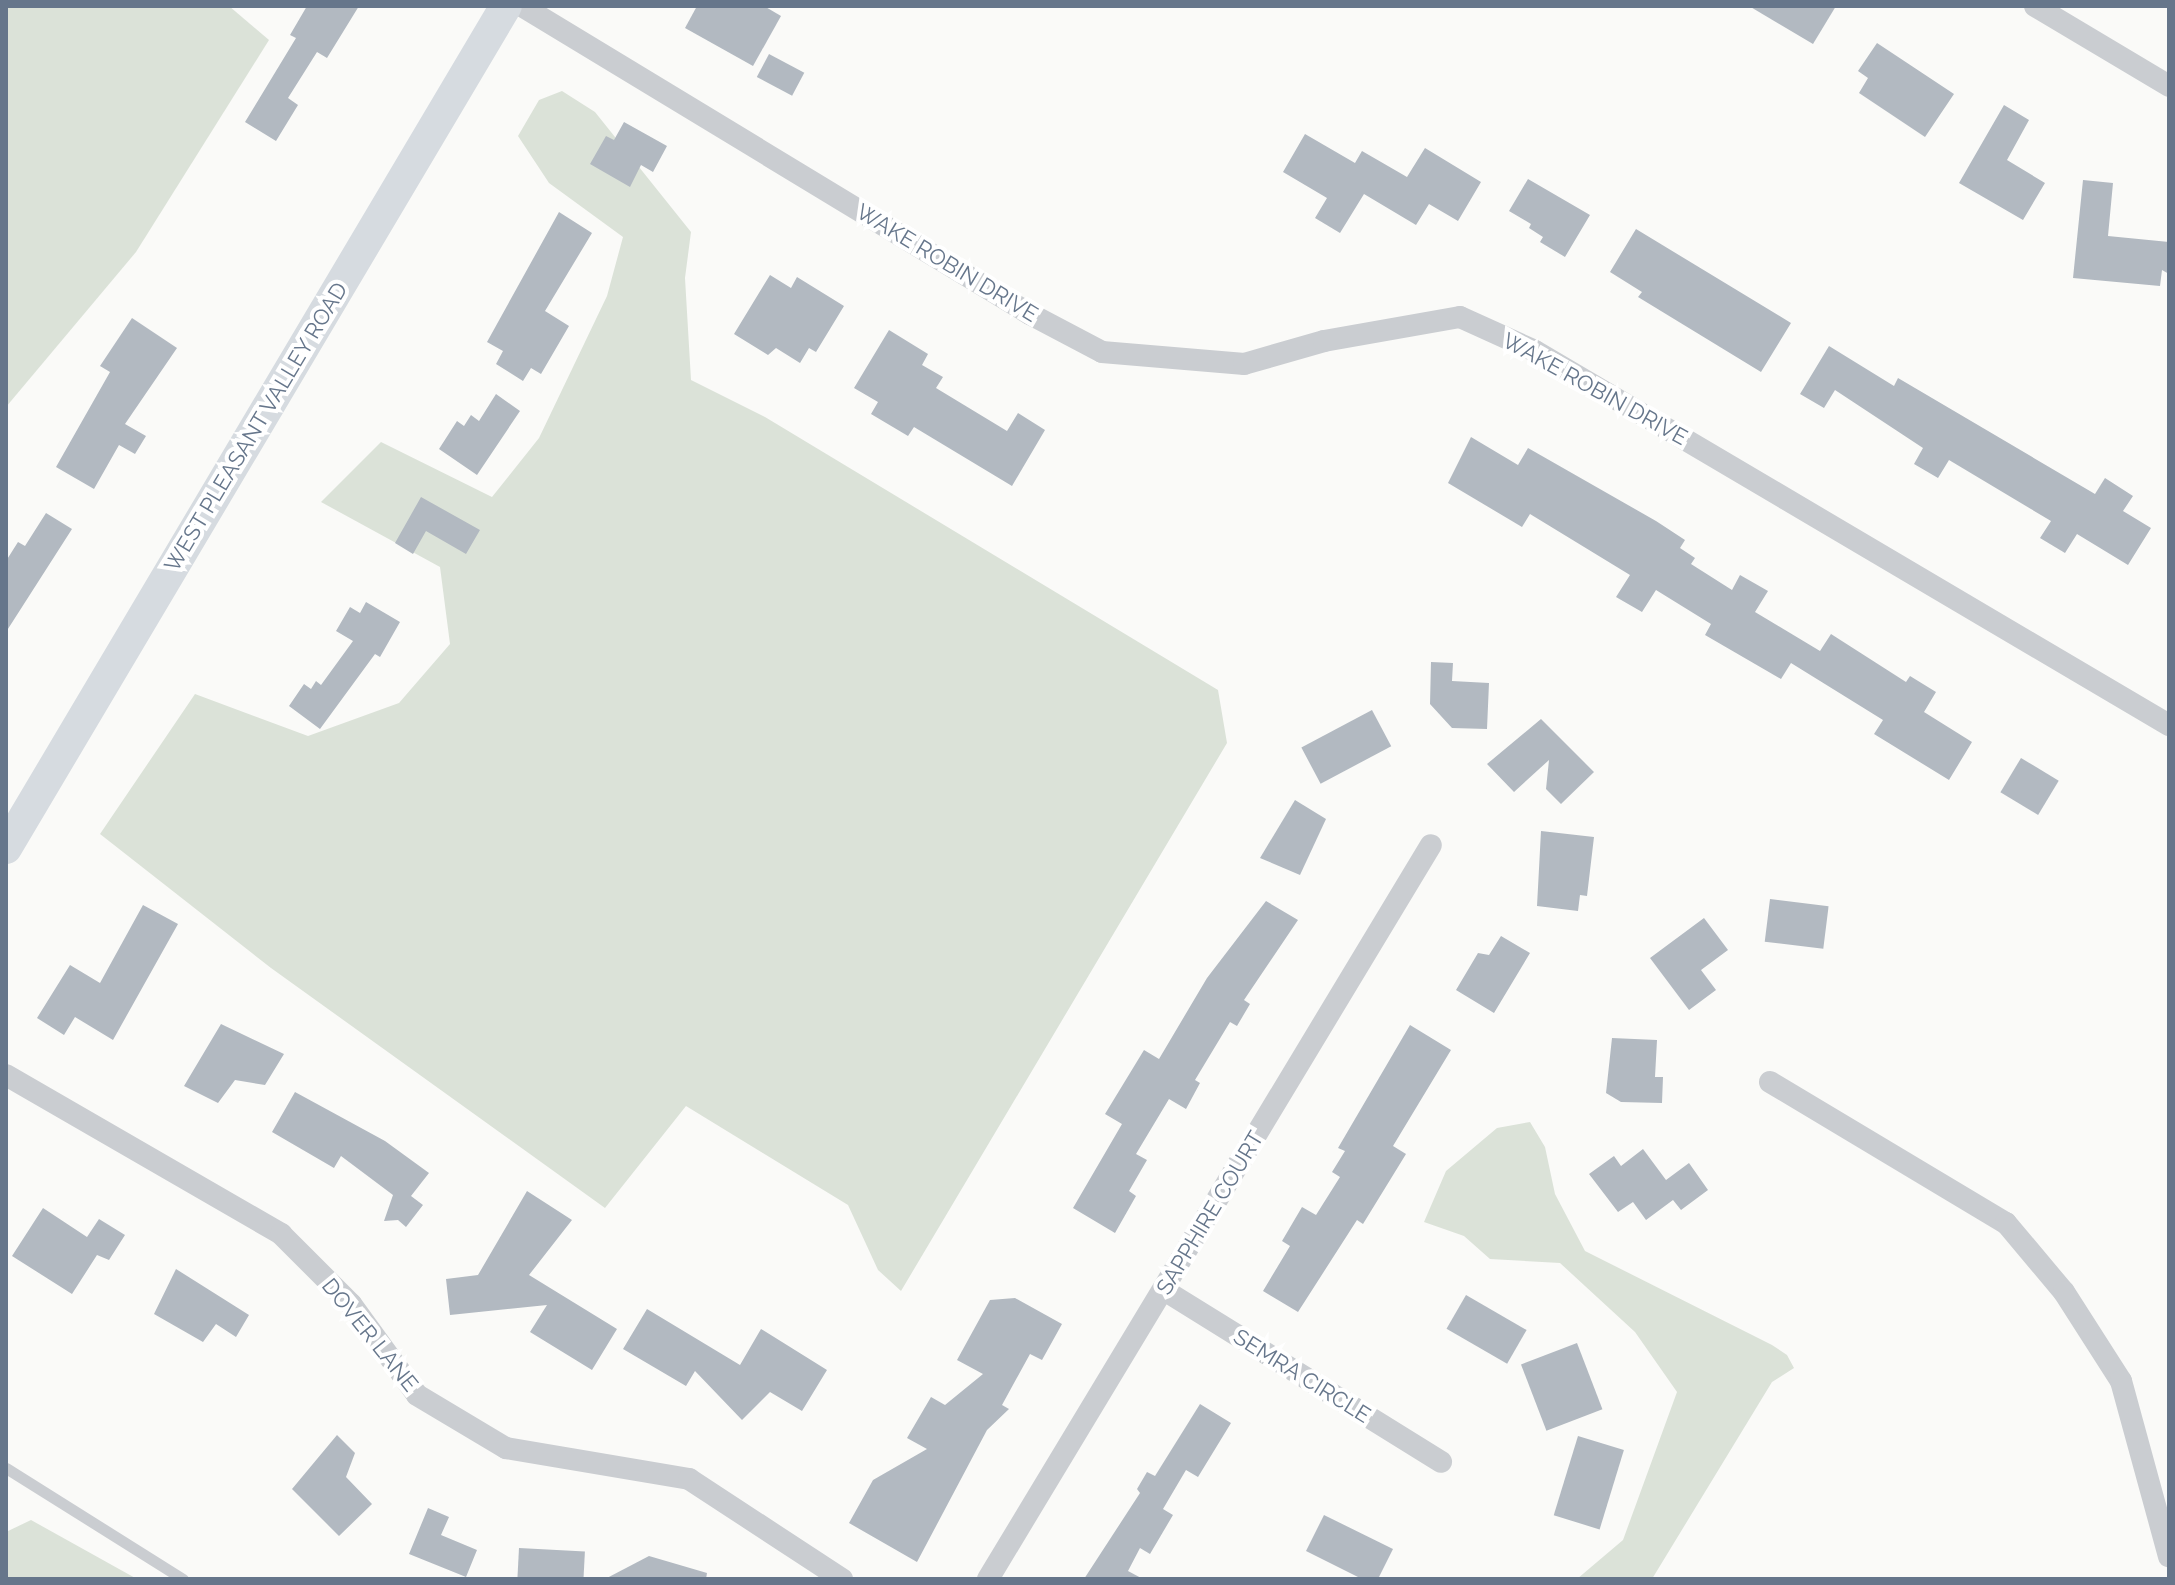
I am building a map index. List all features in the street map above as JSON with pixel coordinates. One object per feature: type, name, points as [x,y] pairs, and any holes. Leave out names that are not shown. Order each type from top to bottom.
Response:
[{"type":"main road","name":"WEST PLEASANT VALLEY ROAD","points":[[6,848],[506,6]]},
{"type":"street","name":"WAKE ROBIN DRIVE","points":[[522,6],[1030,314],[1102,352],[1244,364],[1324,341],[1460,317],[1535,351],[2169,725]]},
{"type":"street","points":[[2035,6],[2169,86]]},
{"type":"street","name":"SAPPHIRE COURT","points":[[988,1579],[1431,845]]},
{"type":"street","name":"DOVER LANE","points":[[6,1075],[281,1234],[351,1304],[417,1395],[430,1403],[506,1448],[689,1479],[842,1579]]},
{"type":"street","points":[[1770,1082],[2006,1223],[2064,1292],[2121,1381],[2169,1557]]},
{"type":"street","name":"SEMRA CIRCLE","points":[[1164,1290],[1441,1462]]},
{"type":"lane","points":[[6,1468],[183,1579]]},
{"type":"shaded area","points":[[6,6],[229,6],[269,40],[136,252],[6,407]]},
{"type":"shaded area","points":[[562,91],[595,112],[691,232],[685,278],[691,380],[765,417],[1218,690],[1227,743],[901,1291],[878,1270],[848,1205],[686,1106],[605,1208],[271,968],[100,834],[195,694],[308,736],[399,703],[450,644],[440,567],[321,502],[381,442],[492,497],[539,438],[607,296],[623,237],[549,183],[518,136],[539,100]]},
{"type":"shaded area","points":[[1530,1122],[1545,1147],[1555,1194],[1585,1251],[1772,1345],[1787,1355],[1794,1368],[1772,1382],[1652,1579],[1577,1579],[1623,1540],[1677,1392],[1635,1332],[1560,1263],[1490,1259],[1464,1236],[1424,1222],[1446,1171],[1497,1128]]},
{"type":"shaded area","points":[[31,1520],[137,1579],[6,1579],[6,1532]]},
{"type":"building","points":[[307,6],[359,6],[327,58],[317,52],[288,98],[298,105],[276,141],[245,122],[296,38],[290,35]]},
{"type":"building","points":[[697,6],[764,6],[781,16],[753,66],[685,28]]},
{"type":"building","points":[[1749,6],[1836,6],[1813,44]]},
{"type":"building","points":[[1877,43],[1954,94],[1925,137],[1859,93],[1868,78],[1858,71]]},
{"type":"building","points":[[769,54],[804,73],[792,96],[757,77]]},
{"type":"building","points":[[2004,105],[2029,120],[2007,160],[2045,183],[2023,220],[1959,183]]},
{"type":"building","points":[[624,122],[667,146],[653,172],[641,165],[630,187],[590,164],[606,136],[614,140]]},
{"type":"building","points":[[1305,134],[1355,163],[1362,151],[1407,177],[1425,148],[1481,182],[1458,221],[1429,204],[1416,225],[1364,194],[1340,233],[1315,218],[1327,198],[1283,172]]},
{"type":"building","points":[[1528,179],[1590,215],[1565,257],[1540,242],[1543,237],[1529,228],[1531,224],[1509,211]]},
{"type":"building","points":[[2083,180],[2113,183],[2108,236],[2169,242],[2169,274],[2162,270],[2160,286],[2073,278]]},
{"type":"building","points":[[559,212],[592,233],[545,311],[569,326],[541,374],[531,368],[523,381],[496,364],[503,351],[487,342]]},
{"type":"building","points":[[1636,229],[1791,323],[1761,372],[1638,297],[1642,292],[1610,272]]},
{"type":"building","points":[[770,275],[791,288],[797,277],[844,306],[816,352],[809,348],[800,363],[776,348],[768,355],[734,334]]},
{"type":"building","points":[[132,318],[177,348],[125,424],[146,436],[135,454],[119,445],[94,489],[56,467],[110,372],[100,366]]},
{"type":"building","points":[[889,330],[928,354],[922,365],[943,377],[936,388],[1007,431],[1018,413],[1045,430],[1012,486],[914,427],[908,436],[871,414],[878,402],[854,388]]},
{"type":"building","points":[[1829,346],[1894,386],[1898,378],[2095,494],[2105,478],[2133,496],[2123,511],[2151,528],[2128,565],[2077,534],[2065,553],[2040,538],[2051,521],[1949,460],[1938,478],[1914,464],[1923,448],[1835,390],[1824,408],[1800,394]]},
{"type":"building","points":[[496,394],[520,411],[477,475],[439,449],[457,421],[464,426],[471,415],[479,421]]},
{"type":"building","points":[[1471,437],[1518,465],[1528,448],[1656,521],[1685,540],[1680,548],[1695,558],[1691,564],[1732,590],[1740,575],[1768,591],[1755,612],[1820,651],[1831,634],[1906,682],[1910,676],[1936,692],[1924,712],[1972,742],[1949,780],[1874,734],[1883,720],[1791,663],[1781,679],[1705,635],[1711,624],[1656,590],[1642,612],[1616,597],[1630,575],[1530,514],[1522,527],[1448,483]]},
{"type":"building","points":[[421,497],[480,530],[466,554],[426,531],[413,554],[395,543]]},
{"type":"building","points":[[46,513],[72,529],[6,632],[6,561],[18,542],[25,546]]},
{"type":"building","points":[[366,602],[400,622],[380,657],[375,654],[320,729],[289,706],[304,684],[311,689],[316,681],[321,685],[353,641],[336,631],[350,607],[360,613]]},
{"type":"building","points":[[1431,662],[1453,663],[1452,681],[1489,683],[1487,729],[1452,728],[1430,704]]},
{"type":"building","points":[[1372,710],[1391,746],[1321,784],[1301,748]]},
{"type":"building","points":[[1541,719],[1594,772],[1561,804],[1546,789],[1549,760],[1514,792],[1487,764]]},
{"type":"building","points":[[2021,758],[2059,781],[2038,815],[2000,792]]},
{"type":"building","points":[[1295,800],[1326,819],[1300,875],[1260,858]]},
{"type":"building","points":[[1541,831],[1594,837],[1587,896],[1580,895],[1578,911],[1537,906]]},
{"type":"building","points":[[1770,899],[1829,906],[1823,949],[1765,942]]},
{"type":"building","points":[[1266,901],[1298,920],[1244,1000],[1250,1004],[1237,1026],[1230,1022],[1195,1080],[1200,1083],[1186,1109],[1169,1099],[1136,1154],[1147,1160],[1129,1191],[1136,1196],[1115,1233],[1073,1208],[1122,1124],[1105,1114],[1144,1050],[1159,1059],[1207,978]]},
{"type":"building","points":[[143,905],[178,924],[113,1040],[75,1017],[64,1035],[37,1018],[70,965],[100,983]]},
{"type":"building","points":[[1704,918],[1728,950],[1701,970],[1716,990],[1689,1010],[1650,958]]},
{"type":"building","points":[[1501,936],[1530,953],[1494,1013],[1456,990],[1478,953],[1489,955]]},
{"type":"building","points":[[221,1024],[284,1054],[265,1085],[235,1080],[218,1103],[184,1086]]},
{"type":"building","points":[[1410,1025],[1451,1050],[1393,1146],[1406,1154],[1363,1224],[1357,1220],[1298,1312],[1263,1291],[1290,1246],[1282,1241],[1302,1207],[1316,1215],[1340,1177],[1332,1172],[1345,1151],[1338,1148]]},
{"type":"building","points":[[1612,1038],[1657,1040],[1655,1077],[1663,1077],[1662,1103],[1621,1102],[1606,1093]]},
{"type":"building","points":[[295,1092],[385,1141],[429,1173],[411,1196],[423,1205],[406,1227],[398,1220],[384,1221],[393,1195],[341,1156],[334,1168],[272,1132]]},
{"type":"building","points":[[1643,1149],[1666,1180],[1689,1163],[1708,1190],[1681,1210],[1673,1200],[1646,1220],[1633,1202],[1618,1212],[1589,1174],[1614,1156],[1621,1166]]},
{"type":"building","points":[[527,1191],[572,1220],[529,1275],[617,1329],[592,1370],[530,1332],[547,1305],[450,1315],[446,1279],[478,1275]]},
{"type":"building","points":[[43,1208],[87,1237],[99,1219],[125,1235],[109,1260],[97,1255],[72,1294],[12,1256]]},
{"type":"building","points":[[176,1269],[249,1315],[236,1337],[216,1324],[203,1342],[154,1314]]},
{"type":"building","points":[[1466,1295],[1527,1330],[1507,1364],[1446,1329]]},
{"type":"building","points":[[1015,1298],[1062,1324],[1042,1360],[1030,1354],[1002,1405],[1009,1409],[987,1430],[917,1562],[849,1523],[873,1480],[927,1449],[907,1438],[931,1397],[945,1405],[983,1374],[957,1360],[990,1300]]},
{"type":"building","points":[[647,1309],[740,1365],[761,1329],[827,1370],[802,1411],[770,1392],[742,1420],[695,1371],[686,1386],[623,1349]]},
{"type":"building","points":[[1577,1343],[1602,1409],[1546,1431],[1521,1365]]},
{"type":"building","points":[[1200,1404],[1231,1423],[1198,1477],[1186,1470],[1163,1509],[1173,1515],[1150,1554],[1140,1548],[1128,1571],[1143,1579],[1084,1579],[1140,1493],[1137,1489],[1147,1472],[1155,1476]]},
{"type":"building","points":[[337,1435],[355,1453],[346,1477],[372,1504],[339,1536],[292,1489]]},
{"type":"building","points":[[1578,1436],[1624,1450],[1600,1529],[1554,1515]]},
{"type":"building","points":[[428,1508],[449,1517],[441,1535],[477,1550],[466,1577],[409,1554]]},
{"type":"building","points":[[1324,1515],[1393,1549],[1378,1579],[1362,1579],[1306,1551]]},
{"type":"building","points":[[519,1548],[585,1551],[583,1579],[517,1579]]},
{"type":"building","points":[[649,1556],[707,1573],[706,1579],[605,1579]]}]
